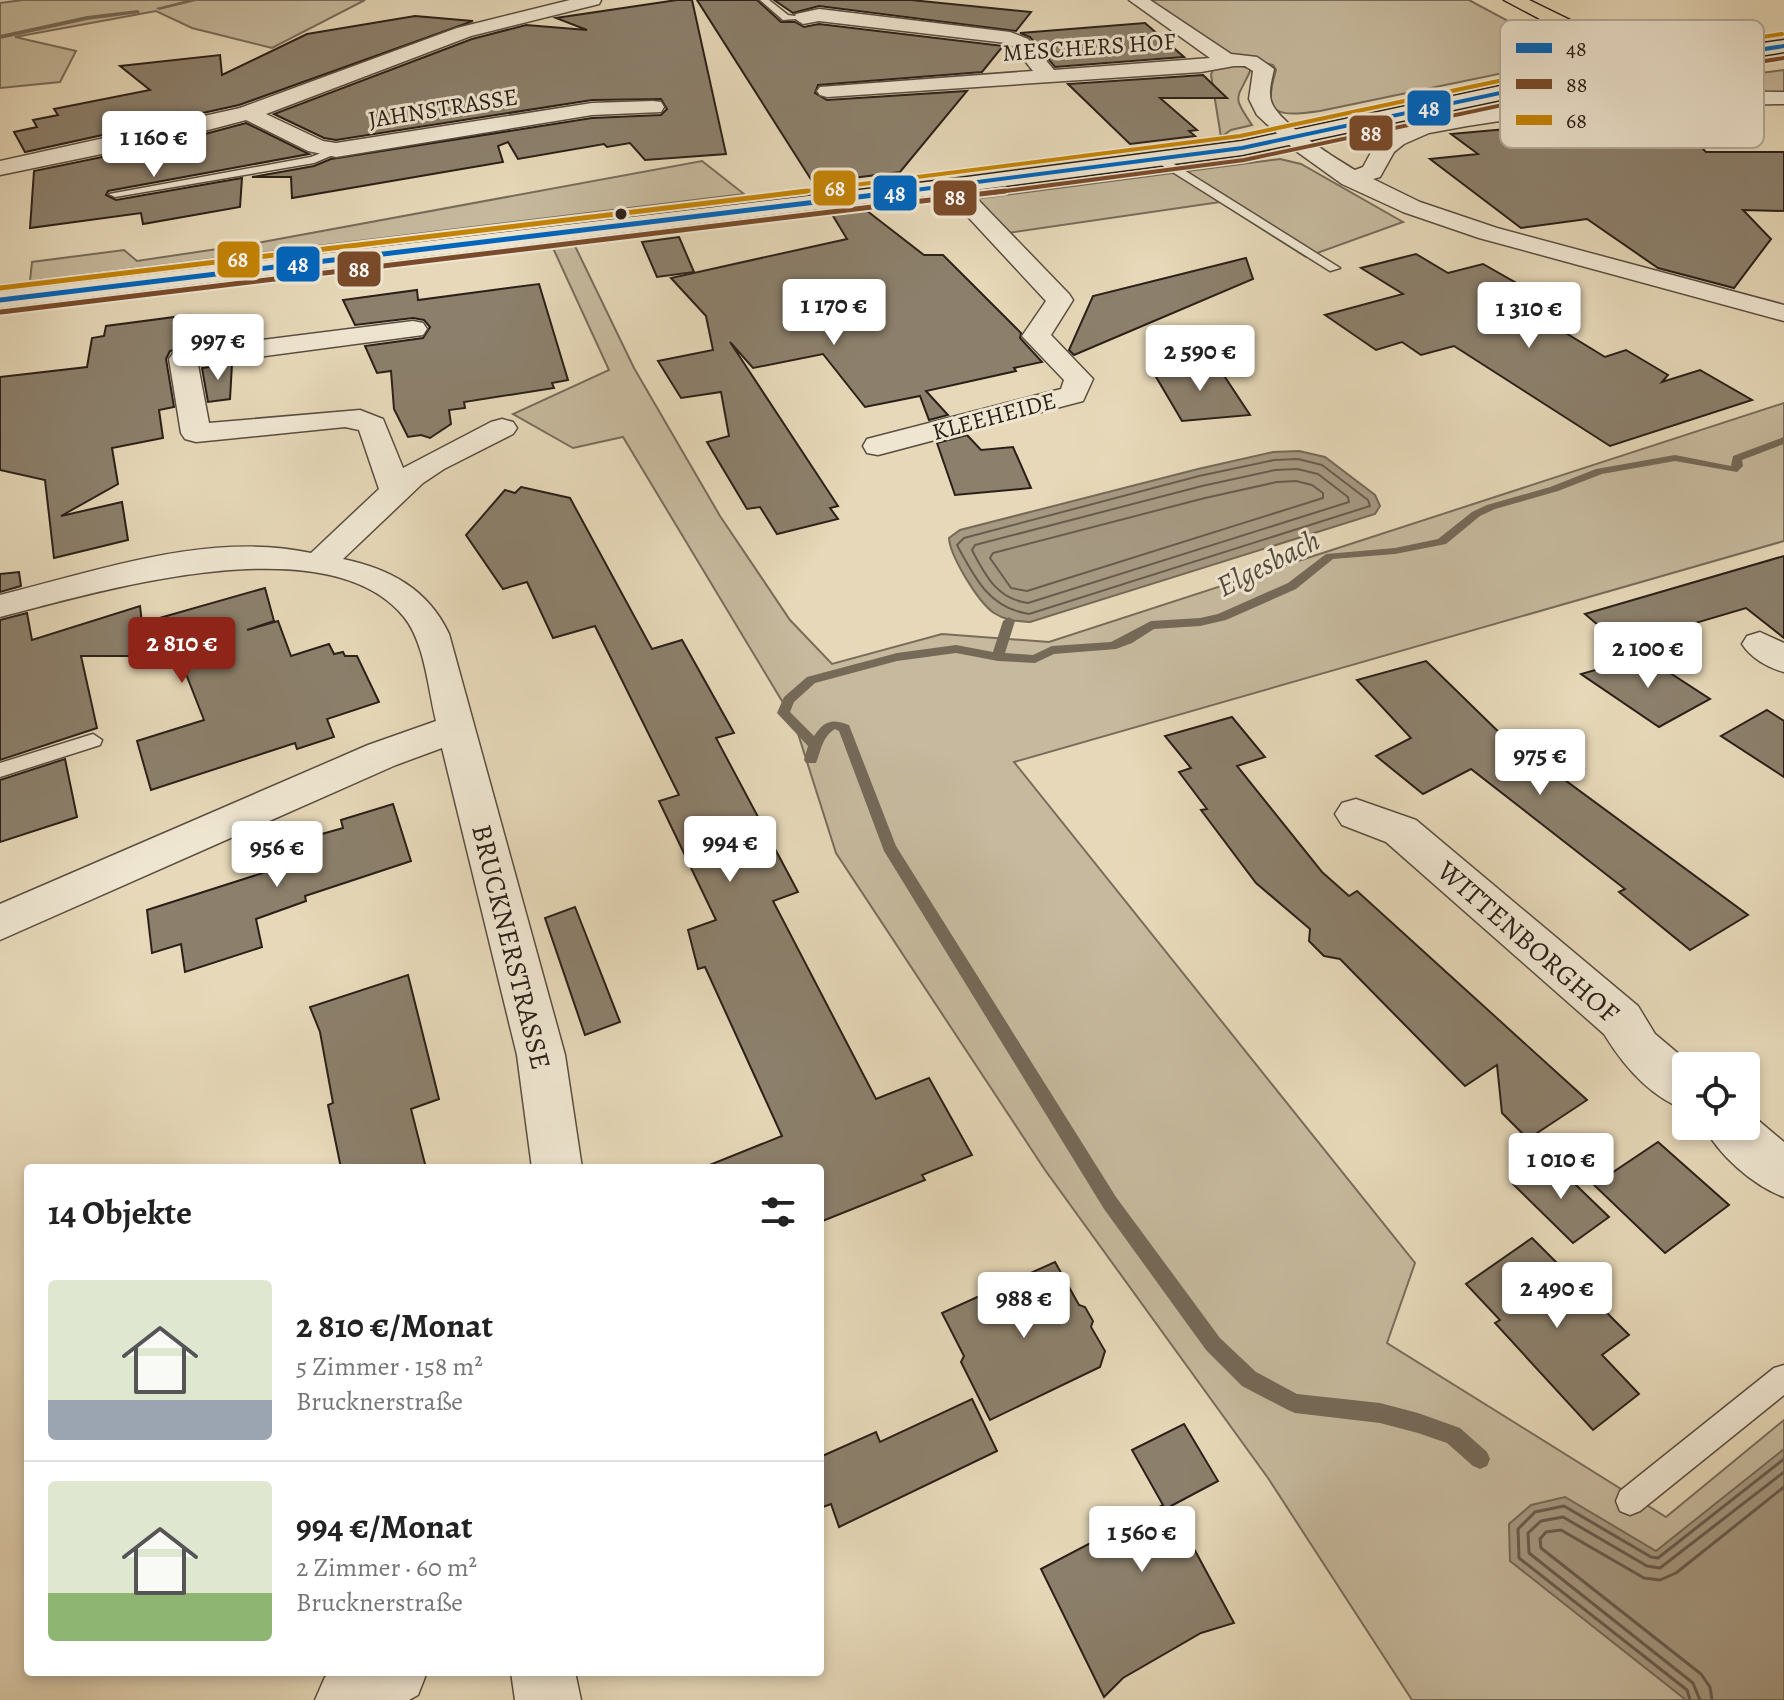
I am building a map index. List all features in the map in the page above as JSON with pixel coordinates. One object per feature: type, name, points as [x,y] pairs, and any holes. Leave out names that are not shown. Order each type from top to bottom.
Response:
[{"type":"highway","points":[[1514,0],[1554,20]]},
{"type":"highway","points":[[1554,0],[1589,20]]},
{"type":"main road","points":[[1764,49],[1784,46]]},
{"type":"main road","points":[[0,300],[1159,159],[1295,139],[1500,94]]},
{"type":"street","points":[[0,168],[174,132],[248,113],[464,32],[592,0]]},
{"type":"street","points":[[1138,0],[1226,60]]},
{"type":"street","points":[[803,18],[819,15],[1010,38],[1021,43],[1048,76]]},
{"type":"street","name":"MESCHERS HOF","points":[[827,91],[1201,66],[1226,60],[1249,61],[1264,69],[1257,94],[1261,107],[1295,139]]},
{"type":"street","points":[[1764,99],[1784,98]]},
{"type":"street","name":"JAHNSTRASSE","points":[[248,113],[316,146],[336,150],[592,109],[653,107]]},
{"type":"street","points":[[1350,179],[1372,172],[1387,145],[1398,137],[1466,119],[1500,115]]},
{"type":"street","points":[[1295,139],[1350,179],[1393,201],[1454,224],[1784,313]]},
{"type":"street","name":"KLEEHEIDE","points":[[878,446],[1073,395],[1079,379],[1036,336],[1060,300],[952,186]]},
{"type":"street","points":[[396,491],[372,425],[360,419],[196,433],[183,359],[413,329]]},
{"type":"street","points":[[320,563],[396,491],[433,462],[502,428]]},
{"type":"street","name":"BRUCKNERSTRASSE","points":[[0,606],[189,561],[260,557],[320,563],[365,576],[391,588],[417,610],[434,642],[541,1055],[556,1164]]},
{"type":"street","points":[[0,923],[382,755],[456,728]]},
{"type":"street","name":"WITTENBORGHOF","points":[[1356,814],[1401,831],[1621,1020],[1638,1048],[1672,1077]]},
{"type":"street","points":[[1745,1140],[1784,1174]]},
{"type":"street","points":[[348,1700],[388,1676]]},
{"type":"street","points":[[544,1676],[548,1700]]},
{"type":"lane","points":[[764,0],[786,18],[803,18]]},
{"type":"lane","points":[[115,194],[314,160],[336,150]]},
{"type":"lane","points":[[1159,159],[1334,268]]},
{"type":"lane","points":[[0,770],[93,740]]},
{"type":"lane","points":[[1630,1501],[1784,1378]]},
{"type":"shaded area","points":[[23,0],[365,0],[272,48],[192,28],[156,11],[15,37],[76,51],[60,82],[0,88],[0,3]]},
{"type":"shaded area","points":[[1148,0],[1469,0],[1506,20],[1500,20],[1500,74],[1320,111],[1293,114],[1277,110],[1272,105],[1271,97],[1276,70],[1273,65],[1226,53]]},
{"type":"shaded area","points":[[1233,63],[1251,69],[1238,97],[1252,125],[1231,130],[1221,137],[1211,75],[1213,69]]},
{"type":"shaded area","points":[[1784,70],[1784,93],[1764,93],[1764,73]]},
{"type":"shaded area","points":[[1280,159],[1301,164],[1403,222],[1306,257],[1220,202],[1008,233],[974,199]]},
{"type":"shaded area","points":[[702,161],[744,194],[30,281],[32,262],[124,250],[137,261],[257,243]]},
{"type":"shaded area","points":[[575,246],[634,368],[720,516],[790,620],[832,664],[942,634],[1049,642],[1784,403],[1784,541],[1014,762],[1415,1263],[1387,1343],[1666,1517],[1784,1420],[1784,1700],[1412,1700],[1268,1478],[1045,1170],[836,853],[794,721],[623,437],[573,448],[513,414],[609,370],[553,248]]},
{"type":"water","points":[[1299,451],[1325,457],[1375,495],[1380,506],[1375,514],[1030,622],[1003,618],[994,613],[966,578],[951,546],[949,538],[960,530],[1198,469],[1273,452]]},
{"type":"water","points":[[1784,1449],[1784,1700],[1686,1700],[1510,1561],[1509,1524],[1531,1505],[1565,1497],[1656,1551]]},
{"type":"building","points":[[692,0],[726,154],[645,160],[630,143],[607,147],[604,144],[518,159],[508,142],[498,146],[503,162],[292,198],[291,177],[252,177],[314,166],[331,159],[592,118],[661,115],[667,109],[661,99],[592,100],[336,140],[324,138],[274,114],[472,39],[526,25],[587,30],[556,18]]},
{"type":"building","points":[[697,0],[757,0],[781,22],[795,22],[804,27],[819,24],[1003,46],[982,72],[818,85],[815,93],[827,100],[967,91],[900,172],[829,181],[839,189],[819,192]]},
{"type":"building","points":[[774,0],[911,0],[1031,12],[1016,31],[819,6],[793,13]]},
{"type":"building","points":[[415,16],[473,21],[239,105],[25,152],[14,132],[37,127],[33,120],[58,115],[54,109],[150,90],[120,66],[220,55],[222,75],[307,34]]},
{"type":"building","points":[[1145,23],[1184,57],[1055,67],[1030,37],[1020,33]]},
{"type":"building","points":[[1203,75],[1227,98],[1160,98],[1197,130],[1189,131],[1195,136],[1130,144],[1068,84]]},
{"type":"building","points":[[246,123],[309,154],[108,191],[106,195],[116,200],[242,178],[240,207],[143,224],[141,213],[30,228],[34,171],[175,142]]},
{"type":"building","points":[[1500,130],[1500,148],[1702,148],[1706,152],[1784,152],[1784,211],[1743,210],[1771,239],[1734,288],[1658,268],[1587,219],[1521,228],[1430,159],[1478,154],[1451,134]]},
{"type":"building","points":[[862,207],[924,255],[943,255],[1021,333],[1020,338],[1042,362],[1014,368],[1016,371],[926,391],[948,415],[929,420],[920,396],[865,407],[823,354],[753,368],[730,342],[838,506],[830,508],[838,519],[777,534],[760,507],[747,509],[707,442],[729,436],[721,392],[681,398],[658,361],[713,350],[706,316],[671,278],[847,239],[830,211]]},
{"type":"building","points":[[679,237],[694,272],[657,277],[642,242]]},
{"type":"building","points":[[1416,254],[1448,273],[1483,264],[1536,294],[1512,300],[1605,357],[1626,350],[1668,375],[1662,382],[1700,370],[1752,400],[1610,446],[1454,346],[1421,355],[1402,342],[1376,350],[1325,315],[1403,294],[1361,268]]},
{"type":"building","points":[[1246,258],[1253,279],[1074,355],[1069,350],[1093,296]]},
{"type":"building","points":[[539,284],[568,380],[552,383],[554,388],[464,402],[465,408],[449,410],[451,424],[430,438],[421,435],[408,437],[394,409],[391,371],[377,373],[365,346],[423,338],[430,327],[424,320],[413,318],[355,325],[343,300],[417,290],[418,300]]},
{"type":"building","points":[[190,315],[189,326],[234,320],[233,341],[170,351],[166,359],[174,407],[159,410],[163,438],[112,448],[118,484],[61,516],[122,502],[128,540],[54,558],[45,480],[0,470],[0,377],[87,367],[92,338],[104,336],[106,326]]},
{"type":"building","points":[[232,364],[230,399],[208,402],[202,368]]},
{"type":"building","points":[[1217,365],[1250,415],[1182,421],[1152,370]]},
{"type":"building","points":[[967,435],[981,450],[1013,447],[1031,488],[955,495],[937,443]]},
{"type":"building","points":[[521,487],[570,498],[652,649],[682,640],[734,733],[716,738],[798,892],[773,901],[876,1099],[929,1078],[972,1155],[922,1175],[925,1180],[824,1220],[824,1164],[712,1164],[782,1136],[705,967],[698,969],[688,930],[716,920],[659,801],[679,795],[595,626],[553,638],[527,582],[503,589],[466,535],[505,490],[515,493]]},
{"type":"building","points":[[1784,556],[1784,638],[1746,608],[1621,645],[1585,614]]},
{"type":"building","points":[[19,572],[21,586],[0,592],[0,574]]},
{"type":"building","points":[[265,588],[274,621],[247,630],[278,621],[291,656],[329,644],[334,654],[343,652],[345,656],[357,656],[379,702],[327,719],[334,737],[297,749],[295,743],[151,790],[137,741],[204,720],[177,651],[162,656],[81,656],[97,728],[0,760],[0,620],[27,613],[32,640],[140,606],[142,623]]},
{"type":"building","points":[[1644,656],[1710,699],[1659,727],[1581,674]]},
{"type":"building","points":[[1426,661],[1511,744],[1533,732],[1584,769],[1565,780],[1748,915],[1690,950],[1619,892],[1625,889],[1471,769],[1423,794],[1376,756],[1411,738],[1357,680]]},
{"type":"building","points":[[1767,710],[1784,721],[1784,777],[1721,736]]},
{"type":"building","points":[[1232,717],[1265,757],[1237,766],[1322,872],[1349,896],[1357,891],[1587,1100],[1528,1139],[1502,1113],[1497,1065],[1465,1086],[1340,959],[1324,956],[1309,941],[1310,929],[1256,883],[1201,810],[1207,809],[1179,772],[1191,768],[1165,736]]},
{"type":"building","points":[[65,759],[77,817],[0,842],[0,780]]},
{"type":"building","points":[[393,804],[411,861],[305,896],[306,901],[256,919],[262,947],[185,972],[181,944],[152,953],[147,910],[294,863],[290,843],[343,828],[341,820]]},
{"type":"building","points":[[575,907],[620,1022],[585,1035],[545,918]]},
{"type":"building","points":[[408,975],[439,1099],[411,1109],[425,1164],[340,1164],[328,1105],[333,1103],[320,1032],[310,1007]]},
{"type":"building","points":[[1658,1142],[1729,1205],[1665,1253],[1594,1185]]},
{"type":"building","points":[[1550,1160],[1609,1217],[1573,1243],[1513,1184]]},
{"type":"building","points":[[1532,1238],[1629,1335],[1602,1355],[1639,1394],[1593,1430],[1495,1323],[1500,1320],[1466,1284]]},
{"type":"building","points":[[1055,1262],[1079,1305],[1085,1307],[1093,1321],[1091,1327],[1105,1351],[1100,1367],[990,1420],[961,1362],[964,1356],[942,1313]]},
{"type":"building","points":[[972,1399],[997,1451],[839,1527],[831,1504],[824,1507],[824,1455],[876,1432],[880,1442]]},
{"type":"building","points":[[1184,1424],[1218,1481],[1171,1506],[1234,1623],[1201,1633],[1123,1678],[1104,1697],[1041,1569],[1163,1505],[1132,1450]]},
{"type":"waterway","points":[[159,8],[197,0]]},
{"type":"waterway","points":[[0,37],[87,18],[138,12]]},
{"type":"waterway","name":"Elgesbach","points":[[998,657],[1035,659],[1052,650],[1112,646],[1151,625],[1200,622],[1222,617],[1292,586],[1330,556],[1395,551],[1442,542],[1476,514],[1491,507],[1554,489],[1600,471],[1675,458],[1733,470],[1738,466],[1737,458],[1784,440]]},
{"type":"waterway","points":[[998,657],[1009,621]]},
{"type":"waterway","name":"Elgesbach","points":[[815,745],[783,713],[788,700],[811,680],[897,657],[956,649],[998,657]]},
{"type":"waterway","points":[[815,745],[826,728],[834,724],[844,728],[889,847],[1110,1203],[1213,1344],[1249,1379],[1295,1403],[1380,1413],[1418,1423],[1453,1435],[1480,1459]]},
{"type":"waterway","name":"Elgesbach","points":[[811,760],[815,745]]},
{"type":"transit line","name":"68","points":[[1764,37],[1782,34]]},
{"type":"transit line","name":"48","points":[[1764,49],[1784,46]]},
{"type":"transit line","name":"88","points":[[1764,61],[1784,58]]},
{"type":"transit line","name":"68","points":[[0,288],[951,174],[1240,136],[1500,81]]},
{"type":"transit line","name":"48","points":[[0,300],[952,186],[1242,148],[1500,93]]},
{"type":"transit line","name":"88","points":[[1,312],[1244,160],[1500,105]]}]
